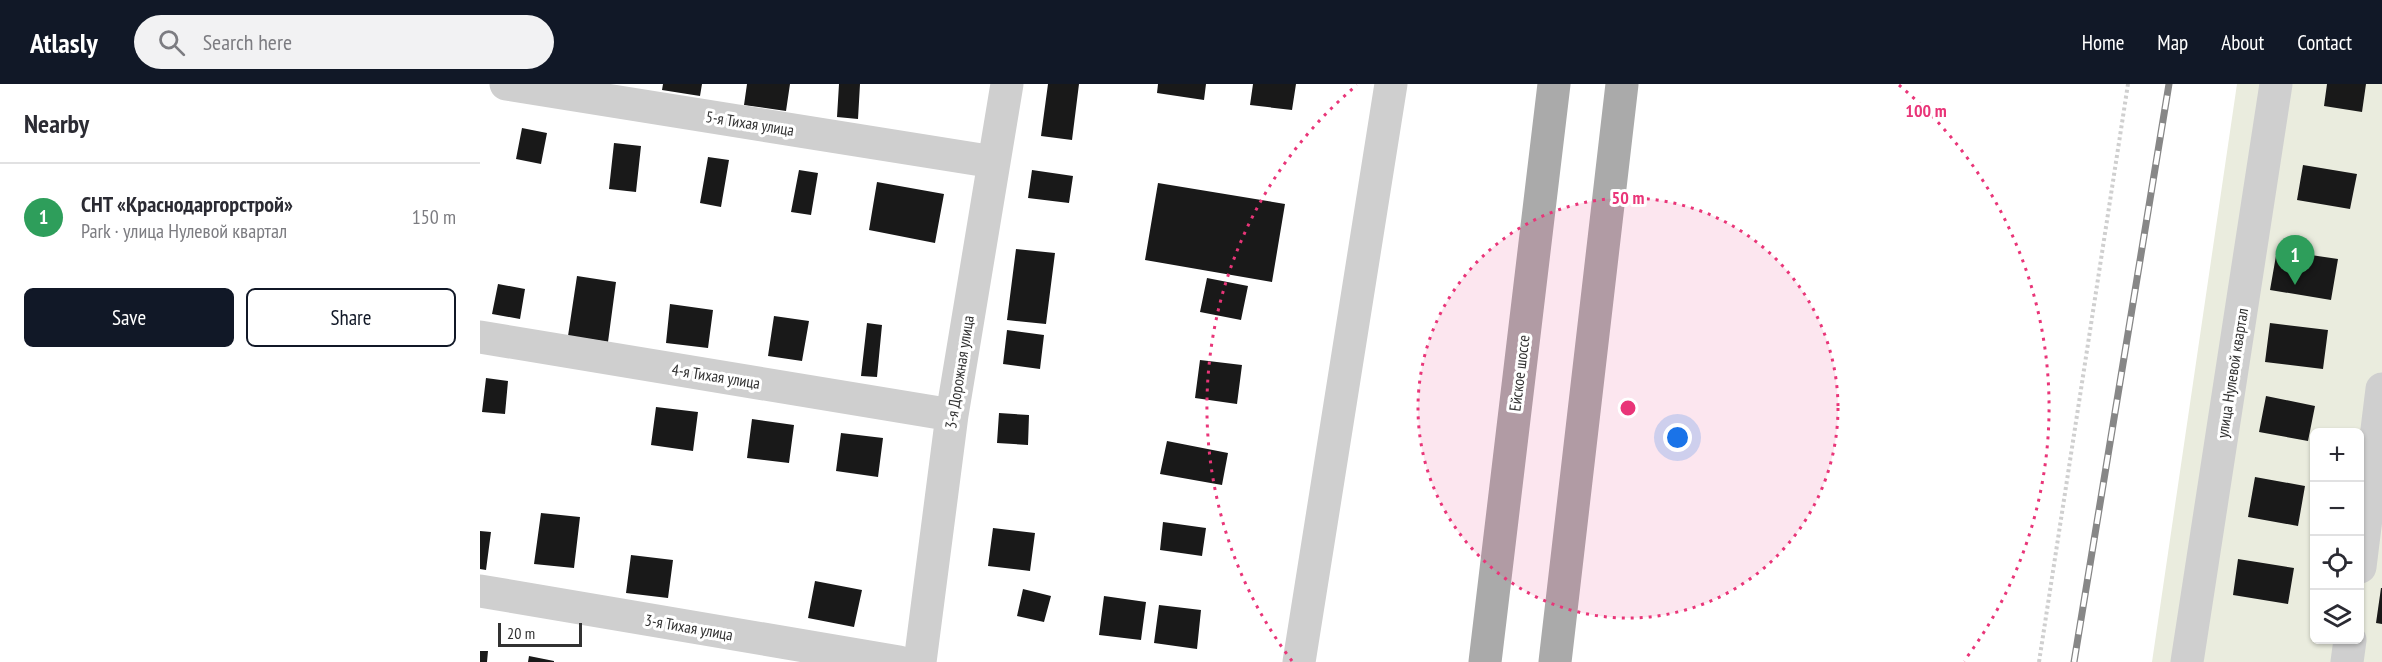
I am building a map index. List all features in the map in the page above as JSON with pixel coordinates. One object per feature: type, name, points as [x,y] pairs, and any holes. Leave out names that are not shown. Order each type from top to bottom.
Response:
[{"type":"main road","name":"Ейское шоссе","points":[[1485,662],[1554,84]]},
{"type":"main road","points":[[1555,662],[1622,84]]},
{"type":"street","name":"5-я Тихая улица","points":[[506,84],[994,162]]},
{"type":"street","name":"3-я Дорожная улица","points":[[920,662],[952,415],[1007,84]]},
{"type":"street","points":[[1299,662],[1390,84]]},
{"type":"street","name":"улица Нулевой квартал","points":[[2187,662],[2276,84]]},
{"type":"street","name":"4-я Тихая улица","points":[[480,337],[952,415]]},
{"type":"street","points":[[2364,536],[2382,389]]},
{"type":"street","name":"3-я Тихая улица","points":[[480,591],[898,662]]},
{"type":"street","points":[[2348,662],[2350,644]]},
{"type":"path","points":[[2039,662],[2128,84]]},
{"type":"shaded area","points":[[2237,84],[2382,84],[2382,662],[2152,662]]},
{"type":"building","points":[[663,84],[702,84],[700,96],[662,90]]},
{"type":"building","points":[[747,84],[790,84],[786,111],[744,105]]},
{"type":"building","points":[[839,84],[860,84],[858,119],[837,117]]},
{"type":"building","points":[[1048,84],[1079,84],[1072,140],[1041,136]]},
{"type":"building","points":[[1158,84],[1206,84],[1204,100],[1157,93]]},
{"type":"building","points":[[1253,84],[1296,84],[1292,110],[1250,105]]},
{"type":"building","points":[[2327,84],[2366,84],[2362,112],[2324,106]]},
{"type":"building","points":[[522,128],[547,133],[541,164],[516,159]]},
{"type":"building","points":[[614,143],[641,146],[636,192],[609,189]]},
{"type":"building","points":[[708,157],[729,160],[721,207],[700,203]]},
{"type":"building","points":[[2303,165],[2357,174],[2350,209],[2297,200]]},
{"type":"building","points":[[799,170],[818,173],[811,215],[791,212]]},
{"type":"building","points":[[1032,170],[1073,176],[1069,203],[1028,198]]},
{"type":"building","points":[[877,182],[944,194],[935,243],[869,230]]},
{"type":"building","points":[[1158,183],[1285,204],[1272,282],[1145,260]]},
{"type":"building","points":[[1016,249],[1055,253],[1046,324],[1007,320]]},
{"type":"building","points":[[2277,250],[2338,259],[2331,300],[2270,290]]},
{"type":"building","points":[[577,276],[616,282],[608,342],[568,336]]},
{"type":"building","points":[[1207,278],[1248,286],[1241,320],[1200,312]]},
{"type":"building","points":[[498,284],[525,289],[520,319],[492,314]]},
{"type":"building","points":[[670,304],[713,310],[708,348],[666,343]]},
{"type":"building","points":[[774,316],[809,321],[802,361],[768,356]]},
{"type":"building","points":[[867,323],[882,325],[877,377],[861,376]]},
{"type":"building","points":[[2270,323],[2328,330],[2323,369],[2265,362]]},
{"type":"building","points":[[1007,330],[1044,335],[1040,369],[1003,364]]},
{"type":"building","points":[[1200,360],[1242,365],[1237,404],[1195,398]]},
{"type":"building","points":[[486,378],[508,381],[505,414],[482,412]]},
{"type":"building","points":[[2266,396],[2315,406],[2308,441],[2259,432]]},
{"type":"building","points":[[656,407],[698,412],[693,451],[651,445]]},
{"type":"building","points":[[999,413],[1029,415],[1028,445],[997,443]]},
{"type":"building","points":[[752,419],[794,425],[789,463],[747,458]]},
{"type":"building","points":[[841,433],[883,438],[878,477],[836,471]]},
{"type":"building","points":[[1167,441],[1228,453],[1222,485],[1160,474]]},
{"type":"building","points":[[2255,477],[2305,486],[2298,526],[2248,517]]},
{"type":"building","points":[[541,513],[580,517],[574,568],[534,564]]},
{"type":"building","points":[[1163,522],[1206,528],[1202,556],[1160,550]]},
{"type":"building","points":[[993,528],[1035,533],[1030,571],[988,566]]},
{"type":"building","points":[[480,531],[491,532],[486,570],[480,569]]},
{"type":"building","points":[[631,555],[673,560],[668,598],[626,593]]},
{"type":"building","points":[[2238,559],[2294,568],[2288,604],[2233,595]]},
{"type":"building","points":[[815,581],[862,590],[854,627],[808,618]]},
{"type":"building","points":[[2382,588],[2382,624],[2376,623]]},
{"type":"building","points":[[1023,589],[1051,596],[1044,622],[1017,616]]},
{"type":"building","points":[[1104,596],[1146,602],[1141,640],[1099,635]]},
{"type":"building","points":[[1159,605],[1201,610],[1197,649],[1154,643]]},
{"type":"building","points":[[480,651],[488,651],[487,662],[480,662]]},
{"type":"building","points":[[529,656],[554,661],[554,662],[528,662]]},
{"type":"railway","points":[[2074,662],[2169,84]]},
{"type":"place","name":"СНТ «Краснодаргорстрой»","points":[[2295,285]]}]
